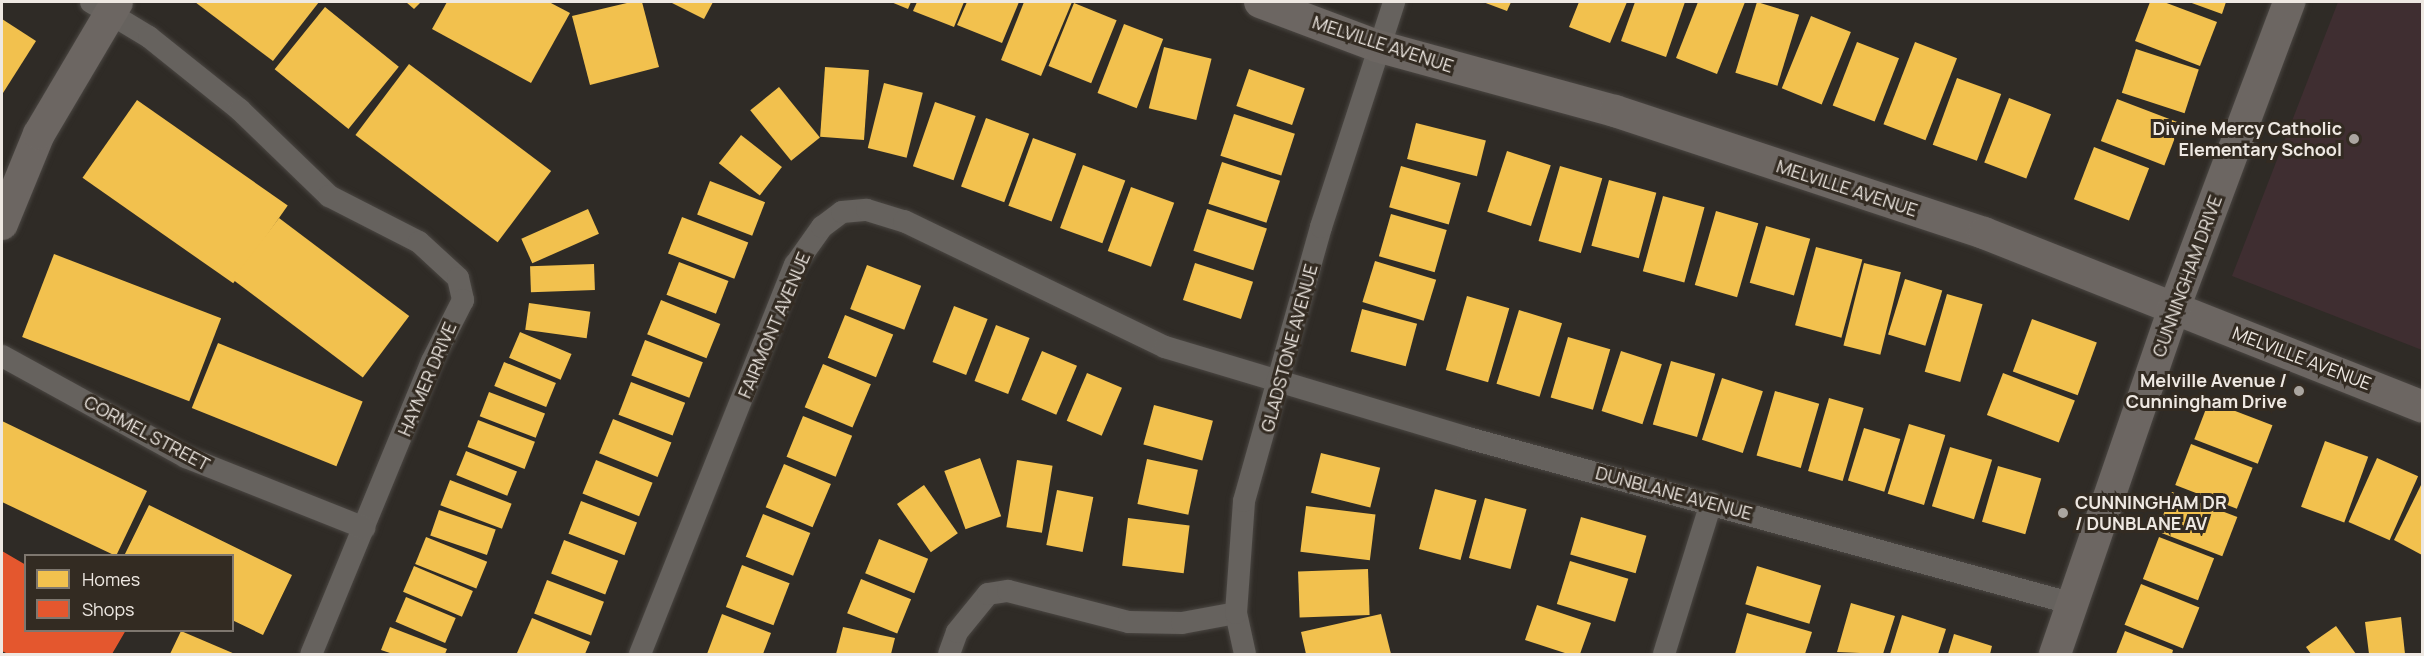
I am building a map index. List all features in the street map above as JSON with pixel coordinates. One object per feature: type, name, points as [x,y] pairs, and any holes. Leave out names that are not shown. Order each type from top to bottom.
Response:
[{"type":"street","name":"MELVILLE AVENUE","points":[[1260,2],[1377,46],[1615,111],[1984,233],[2175,306],[2422,406]]},
{"type":"street","name":"GLADSTONE AVENUE","points":[[1245,654],[1236,613],[1244,501],[1377,46],[1394,2]]},
{"type":"street","name":"CUNNINGHAM DRIVE","points":[[2055,654],[2070,603],[2175,306],[2289,2]]},
{"type":"street","points":[[2,224],[39,134],[106,5]]},
{"type":"street","name":"HAYMER DRIVE","points":[[106,5],[240,110],[329,196],[419,242],[458,278],[463,300],[432,361],[311,654]]},
{"type":"street","name":"FAIRMONT AVENUE","points":[[640,654],[795,265],[822,227],[843,212],[867,210],[904,221],[1166,347],[1279,380]]},
{"type":"street","name":"CORMEL STREET","points":[[2,356],[186,457],[364,528]]},
{"type":"street","name":"DUNBLANE AVENUE","points":[[1279,380],[1468,438],[2070,603]]},
{"type":"street","points":[[1664,654],[1711,503]]},
{"type":"street","points":[[949,654],[957,632],[988,594],[1008,591],[1129,622],[1182,623],[1236,613]]},
{"type":"shaded area","name":"Divine Mercy Catholic Elementary School","points":[[2338,2],[2422,2],[2422,350],[2232,276]]},
{"type":"building: Homes","points":[[195,2],[319,2],[273,61]]},
{"type":"building: Homes","points":[[406,2],[421,2],[414,9]]},
{"type":"building: Homes","points":[[447,2],[549,2],[570,13],[531,83],[432,29]]},
{"type":"building: Homes","points":[[631,2],[642,2],[659,67],[590,85],[572,16]]},
{"type":"building: Homes","points":[[670,2],[713,2],[704,19]]},
{"type":"building: Homes","points":[[891,2],[911,2],[908,9]]},
{"type":"building: Homes","points":[[917,2],[964,2],[954,27],[913,11]]},
{"type":"building: Homes","points":[[967,2],[1019,2],[1002,43],[957,25]]},
{"type":"building: Homes","points":[[1024,2],[1072,2],[1041,76],[1001,60]]},
{"type":"building: Homes","points":[[1483,2],[1511,2],[1507,11]]},
{"type":"building: Homes","points":[[1579,2],[1627,2],[1610,43],[1569,27]]},
{"type":"building: Homes","points":[[1635,2],[1685,2],[1666,57],[1621,41]]},
{"type":"building: Homes","points":[[1698,2],[1745,2],[1717,74],[1676,58]]},
{"type":"building: Homes","points":[[1757,2],[1799,15],[1777,86],[1735,73]]},
{"type":"building: Homes","points":[[2150,2],[2164,2],[2217,22],[2200,66],[2135,41]]},
{"type":"building: Homes","points":[[2189,2],[2226,2],[2222,14]]},
{"type":"building: Homes","points":[[1074,3],[1117,20],[1091,83],[1049,66]]},
{"type":"building: Homes","points":[[325,7],[399,67],[348,129],[275,69]]},
{"type":"building: Homes","points":[[1811,16],[1851,32],[1822,104],[1782,88]]},
{"type":"building: Homes","points":[[2,19],[36,41],[3,93],[2,92]]},
{"type":"building: Homes","points":[[1124,24],[1163,39],[1137,108],[1097,93]]},
{"type":"building: Homes","points":[[1857,42],[1899,58],[1875,122],[1833,105]]},
{"type":"building: Homes","points":[[1915,42],[1957,58],[1925,140],[1883,124]]},
{"type":"building: Homes","points":[[1164,47],[1212,59],[1196,120],[1149,108]]},
{"type":"building: Homes","points":[[2136,49],[2199,69],[2185,113],[2122,93]]},
{"type":"building: Homes","points":[[409,64],[551,171],[498,242],[355,135]]},
{"type":"building: Homes","points":[[825,67],[869,70],[864,140],[820,137]]},
{"type":"building: Homes","points":[[1249,69],[1305,88],[1292,125],[1236,106]]},
{"type":"building: Homes","points":[[1957,78],[2001,94],[1977,161],[1933,145]]},
{"type":"building: Homes","points":[[884,83],[923,93],[907,158],[868,148]]},
{"type":"building: Homes","points":[[779,87],[820,138],[791,161],[750,110]]},
{"type":"building: Homes","points":[[2009,98],[2051,114],[2026,179],[1984,162]]},
{"type":"building: Homes","points":[[2117,99],[2180,123],[2164,165],[2101,141]]},
{"type":"building: Homes","points":[[137,100],[288,206],[233,283],[83,178]]},
{"type":"building: Homes","points":[[935,102],[976,116],[954,180],[913,166]]},
{"type":"building: Homes","points":[[1234,114],[1295,134],[1281,176],[1220,156]]},
{"type":"building: Homes","points":[[986,118],[1029,134],[1004,202],[961,187]]},
{"type":"building: Homes","points":[[1416,123],[1486,140],[1477,176],[1407,159]]},
{"type":"building: Homes","points":[[741,135],[782,167],[760,195],[719,163]]},
{"type":"building: Homes","points":[[1033,138],[1076,154],[1052,221],[1008,206]]},
{"type":"building: Homes","points":[[2094,147],[2149,168],[2129,220],[2074,199]]},
{"type":"building: Homes","points":[[1507,151],[1551,165],[1531,226],[1487,212]]},
{"type":"building: Homes","points":[[1222,162],[1280,181],[1266,223],[1208,204]]},
{"type":"building: Homes","points":[[1083,165],[1125,180],[1102,243],[1060,228]]},
{"type":"building: Homes","points":[[1401,166],[1461,183],[1449,224],[1389,207]]},
{"type":"building: Homes","points":[[1560,166],[1602,178],[1581,253],[1539,241]]},
{"type":"building: Homes","points":[[1609,180],[1656,193],[1639,258],[1591,246]]},
{"type":"building: Homes","points":[[710,181],[765,202],[752,236],[697,215]]},
{"type":"building: Homes","points":[[1131,187],[1174,203],[1151,267],[1108,251]]},
{"type":"building: Homes","points":[[1663,196],[1705,207],[1684,282],[1643,271]]},
{"type":"building: Homes","points":[[588,209],[599,234],[532,263],[521,239]]},
{"type":"building: Homes","points":[[1207,209],[1267,228],[1253,270],[1193,251]]},
{"type":"building: Homes","points":[[1716,211],[1758,223],[1737,297],[1695,285]]},
{"type":"building: Homes","points":[[1391,214],[1447,230],[1435,272],[1379,256]]},
{"type":"building: Homes","points":[[682,217],[748,242],[734,279],[668,253]]},
{"type":"building: Homes","points":[[279,218],[409,316],[363,378],[233,279]]},
{"type":"building: Homes","points":[[1766,226],[1810,239],[1794,295],[1750,283]]},
{"type":"building: Homes","points":[[1816,247],[1862,259],[1841,338],[1795,325]]},
{"type":"building: Homes","points":[[54,254],[221,318],[189,401],[22,337]]},
{"type":"building: Homes","points":[[1375,261],[1436,280],[1424,321],[1362,302]]},
{"type":"building: Homes","points":[[679,262],[728,281],[716,314],[666,295]]},
{"type":"building: Homes","points":[[1195,263],[1253,282],[1241,319],[1183,300]]},
{"type":"building: Homes","points":[[1864,263],[1901,272],[1880,355],[1843,345]]},
{"type":"building: Homes","points":[[594,264],[595,290],[531,292],[530,266]]},
{"type":"building: Homes","points":[[867,265],[921,286],[904,330],[850,309]]},
{"type":"building: Homes","points":[[1905,279],[1942,290],[1925,346],[1888,334]]},
{"type":"building: Homes","points":[[1947,294],[1983,304],[1960,382],[1925,372]]},
{"type":"building: Homes","points":[[1467,296],[1509,308],[1488,382],[1446,370]]},
{"type":"building: Homes","points":[[661,300],[720,324],[706,358],[647,334]]},
{"type":"building: Homes","points":[[529,303],[590,312],[587,338],[525,330]]},
{"type":"building: Homes","points":[[954,306],[988,319],[966,375],[932,362]]},
{"type":"building: Homes","points":[[1362,309],[1417,324],[1406,366],[1351,352]]},
{"type":"building: Homes","points":[[1519,310],[1562,323],[1540,397],[1496,384]]},
{"type":"building: Homes","points":[[845,315],[893,334],[876,377],[828,358]]},
{"type":"building: Homes","points":[[2032,319],[2097,343],[2078,395],[2013,372]]},
{"type":"building: Homes","points":[[996,325],[1030,338],[1008,394],[974,381]]},
{"type":"building: Homes","points":[[520,332],[572,354],[561,380],[509,358]]},
{"type":"building: Homes","points":[[1568,337],[1610,349],[1593,410],[1551,398]]},
{"type":"building: Homes","points":[[645,340],[703,362],[689,398],[631,375]]},
{"type":"building: Homes","points":[[218,343],[363,401],[336,466],[192,408]]},
{"type":"building: Homes","points":[[1042,351],[1077,366],[1056,415],[1021,400]]},
{"type":"building: Homes","points":[[1621,351],[1662,364],[1642,424],[1602,411]]},
{"type":"building: Homes","points":[[1671,361],[1715,374],[1697,437],[1653,424]]},
{"type":"building: Homes","points":[[504,362],[556,383],[546,407],[494,386]]},
{"type":"building: Homes","points":[[823,364],[871,384],[853,428],[805,407]]},
{"type":"building: Homes","points":[[1087,373],[1122,388],[1102,436],[1067,421]]},
{"type":"building: Homes","points":[[2003,373],[2075,401],[2059,443],[1987,415]]},
{"type":"building: Homes","points":[[1722,378],[1763,391],[1743,453],[1702,440]]},
{"type":"building: Homes","points":[[631,382],[685,403],[673,435],[618,415]]},
{"type":"building: Homes","points":[[1775,391],[1819,404],[1801,468],[1757,455]]},
{"type":"building: Homes","points":[[489,392],[545,414],[536,438],[480,416]]},
{"type":"building: Homes","points":[[1829,398],[1864,408],[1843,481],[1808,471]]},
{"type":"building: Homes","points":[[2209,401],[2272,425],[2258,464],[2194,439]]},
{"type":"building: Homes","points":[[1154,405],[1213,421],[1202,460],[1143,445]]},
{"type":"building: Homes","points":[[803,416],[852,436],[836,477],[787,457]]},
{"type":"building: Homes","points":[[613,419],[671,443],[658,477],[599,453]]},
{"type":"building: Homes","points":[[478,420],[535,442],[525,469],[468,447]]},
{"type":"building: Homes","points":[[2,421],[147,491],[117,554],[112,554],[2,502]]},
{"type":"building: Homes","points":[[1909,424],[1945,435],[1924,505],[1888,494]]},
{"type":"building: Homes","points":[[1864,428],[1900,439],[1884,492],[1848,481]]},
{"type":"building: Homes","points":[[2325,441],[2368,457],[2344,523],[2301,507]]},
{"type":"building: Homes","points":[[2191,444],[2253,468],[2237,509],[2175,485]]},
{"type":"building: Homes","points":[[1950,447],[1992,460],[1974,519],[1932,506]]},
{"type":"building: Homes","points":[[466,451],[517,472],[507,496],[456,475]]},
{"type":"building: Homes","points":[[1321,453],[1380,468],[1370,508],[1311,493]]},
{"type":"building: Homes","points":[[980,458],[1001,516],[965,529],[944,471]]},
{"type":"building: Homes","points":[[2377,458],[2418,476],[2390,540],[2349,522]]},
{"type":"building: Homes","points":[[1147,459],[1198,470],[1188,515],[1137,504]]},
{"type":"building: Homes","points":[[596,460],[653,483],[639,516],[583,493]]},
{"type":"building: Homes","points":[[1017,460],[1053,466],[1042,533],[1006,527]]},
{"type":"building: Homes","points":[[784,464],[831,484],[813,527],[766,507]]},
{"type":"building: Homes","points":[[1998,466],[2041,478],[2025,534],[1982,522]]},
{"type":"building: Homes","points":[[450,480],[512,504],[502,529],[440,505]]},
{"type":"building: Homes","points":[[2422,483],[2422,555],[2394,540]]},
{"type":"building: Homes","points":[[924,485],[958,533],[931,552],[897,504]]},
{"type":"building: Homes","points":[[1435,489],[1477,500],[1460,560],[1419,549]]},
{"type":"building: Homes","points":[[1057,490],[1093,497],[1083,552],[1046,545]]},
{"type":"building: Homes","points":[[2172,492],[2237,517],[2222,556],[2157,531]]},
{"type":"building: Homes","points":[[1485,498],[1527,509],[1510,569],[1469,558]]},
{"type":"building: Homes","points":[[581,501],[637,523],[624,555],[568,534]]},
{"type":"building: Homes","points":[[149,505],[292,575],[263,635],[234,621],[234,554],[125,554]]},
{"type":"building: Homes","points":[[1306,506],[1375,515],[1370,560],[1300,552]]},
{"type":"building: Homes","points":[[439,510],[496,530],[487,555],[430,536]]},
{"type":"building: Homes","points":[[763,514],[810,533],[793,576],[746,557]]},
{"type":"building: Homes","points":[[1581,517],[1646,536],[1636,573],[1570,554]]},
{"type":"building: Homes","points":[[1128,518],[1190,526],[1184,573],[1122,566]]},
{"type":"building: Homes","points":[[426,537],[487,562],[476,589],[415,564]]},
{"type":"building: Homes","points":[[2159,537],[2214,558],[2198,600],[2143,579]]},
{"type":"building: Homes","points":[[879,539],[928,559],[914,593],[865,573]]},
{"type":"building: Homes","points":[[564,540],[618,561],[605,594],[551,574]]},
{"type":"building: Homes","points":[[1570,561],[1628,579],[1615,622],[1557,604]]},
{"type":"building: Homes","points":[[742,565],[790,583],[773,625],[726,607]]},
{"type":"building: Homes","points":[[414,566],[473,591],[462,617],[403,592]]},
{"type":"building: Homes","points":[[1757,566],[1821,586],[1809,624],[1745,604]]},
{"type":"building: Homes","points":[[1368,569],[1370,615],[1300,617],[1298,571]]},
{"type":"building: Homes","points":[[861,579],[911,599],[897,634],[847,613]]},
{"type":"building: Homes","points":[[547,580],[604,602],[591,635],[534,614]]},
{"type":"building: Homes","points":[[2141,584],[2199,608],[2183,648],[2125,625]]},
{"type":"building: Homes","points":[[406,597],[456,618],[445,643],[395,622]]},
{"type":"building: Homes","points":[[1851,603],[1895,616],[1883,654],[1837,652]]},
{"type":"building: Homes","points":[[1537,605],[1591,623],[1580,654],[1568,654],[1525,640]]},
{"type":"building: Homes","points":[[1747,613],[1812,632],[1805,654],[1735,654]]},
{"type":"building: Homes","points":[[722,614],[771,633],[763,654],[707,654]]},
{"type":"building: Homes","points":[[1381,614],[1391,654],[1306,654],[1301,632]]},
{"type":"building: Homes","points":[[1902,615],[1946,629],[1938,654],[1890,654]]},
{"type":"building: Homes","points":[[2401,617],[2405,654],[2369,654],[2365,622]]},
{"type":"building: Homes","points":[[532,618],[590,642],[585,654],[517,653]]},
{"type":"building: Homes","points":[[2336,626],[2356,654],[2311,654],[2306,647]]},
{"type":"building: Homes","points":[[390,627],[447,649],[445,654],[393,654],[381,650]]},
{"type":"building: Homes","points":[[843,627],[895,638],[891,654],[836,654]]},
{"type":"building: Homes","points":[[2125,631],[2173,650],[2172,654],[2116,654]]},
{"type":"building: Homes","points":[[181,632],[183,632],[235,654],[170,654]]},
{"type":"building: Homes","points":[[1954,634],[1992,646],[1990,654],[1948,654]]},
{"type":"building: Shops","points":[[2,551],[24,564],[24,632],[125,632],[112,654],[8,654],[2,651]]},
{"type":"place","name":"Divine Mercy Catholic Elementary School","points":[[2354,139]]},
{"type":"place","name":"Melville Avenue / Cunningham Drive","points":[[2299,391]]},
{"type":"place","name":"CUNNINGHAM DR / DUNBLANE AV","points":[[2063,513]]}]
